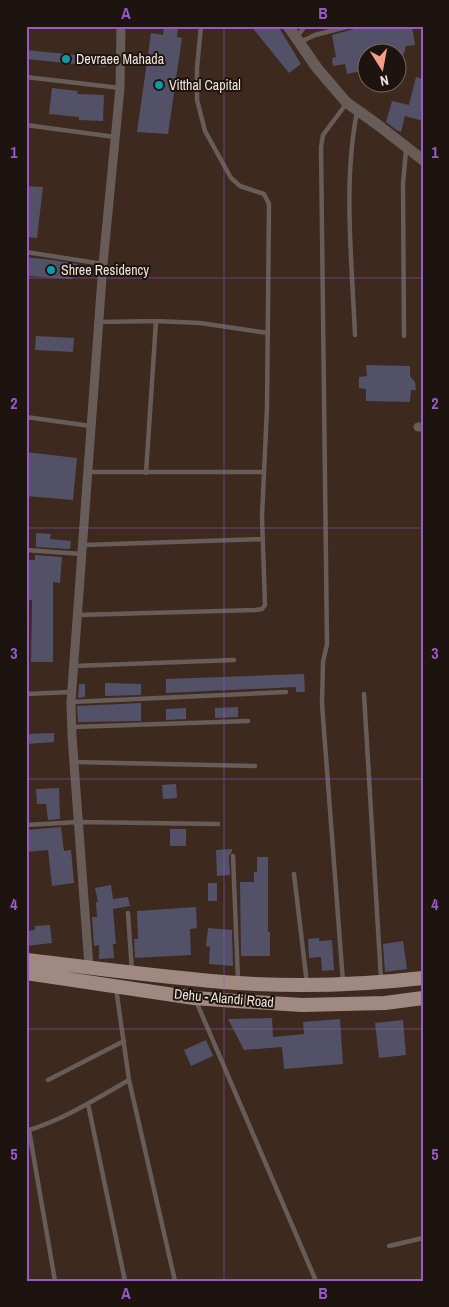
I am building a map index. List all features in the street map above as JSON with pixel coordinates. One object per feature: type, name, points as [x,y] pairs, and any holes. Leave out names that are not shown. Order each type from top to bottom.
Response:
[{"type":"main road","name":"Dehu - Alandi Road","points":[[26,960],[238,983],[307,985],[381,983],[423,978]]},
{"type":"main road","name":"Dehu - Alandi Road","points":[[26,973],[194,998],[302,1004],[385,1003],[423,998]]},
{"type":"street","points":[[89,967],[71,702],[103,264],[120,88],[121,26]]},
{"type":"street","points":[[288,26],[317,68],[346,102],[423,160]]},
{"type":"lane","points":[[77,615],[262,609],[265,605],[263,539],[269,204],[264,194],[240,186],[231,178],[205,131],[197,100],[200,26]]},
{"type":"lane","points":[[298,40],[305,26]]},
{"type":"lane","points":[[298,40],[350,26]]},
{"type":"lane","points":[[26,76],[120,88]]},
{"type":"lane","points":[[343,984],[322,704],[323,662],[327,644],[321,147],[323,135],[346,102]]},
{"type":"lane","points":[[355,335],[350,197],[351,151],[358,110]]},
{"type":"lane","points":[[26,125],[115,137]]},
{"type":"lane","points":[[404,336],[403,184],[406,147]]},
{"type":"lane","points":[[26,252],[103,264]]},
{"type":"lane","points":[[99,322],[156,321],[200,323],[268,333]]},
{"type":"lane","points":[[146,473],[156,321]]},
{"type":"lane","points":[[26,417],[91,426]]},
{"type":"lane","points":[[88,472],[264,472]]},
{"type":"lane","points":[[26,550],[82,550],[263,539]]},
{"type":"lane","points":[[74,666],[234,660]]},
{"type":"lane","points":[[26,694],[72,692]]},
{"type":"lane","points":[[71,702],[286,692]]},
{"type":"lane","points":[[364,694],[381,983]]},
{"type":"lane","points":[[72,727],[248,721]]},
{"type":"lane","points":[[74,762],[255,766]]},
{"type":"lane","points":[[26,825],[78,822],[218,824]]},
{"type":"lane","points":[[233,856],[238,983]]},
{"type":"lane","points":[[294,874],[307,985]]},
{"type":"lane","points":[[128,913],[132,973]]},
{"type":"lane","points":[[89,967],[91,982]]},
{"type":"lane","points":[[114,971],[129,1080],[175,1281]]},
{"type":"lane","points":[[194,998],[316,1281]]},
{"type":"lane","points":[[48,1080],[124,1041]]},
{"type":"lane","points":[[54,1281],[28,1130],[42,1126],[88,1104],[129,1080]]},
{"type":"lane","points":[[88,1104],[126,1281]]},
{"type":"lane","points":[[389,1246],[423,1238]]},
{"type":"building","name":"Vitthal Capital","points":[[164,26],[178,26],[177,37],[182,38],[168,134],[137,132],[151,33],[163,35]]},
{"type":"building","points":[[251,26],[278,26],[301,64],[289,73]]},
{"type":"building","points":[[365,26],[412,26],[415,45],[406,46],[406,42],[356,42],[356,72],[347,74],[345,64],[333,66],[332,58],[336,57],[332,35]]},
{"type":"building","name":"Devraee Mahada","points":[[26,50],[106,58],[106,67],[26,59]]},
{"type":"building","points":[[416,77],[423,79],[423,121],[405,116],[401,132],[386,122],[392,101],[409,105]]},
{"type":"building","points":[[52,88],[78,91],[77,94],[104,95],[103,121],[79,120],[79,117],[49,114]]},
{"type":"building","points":[[26,186],[43,187],[37,238],[26,237]]},
{"type":"building","name":"Shree Residency","points":[[26,257],[78,264],[72,279],[26,276]]},
{"type":"building","points":[[36,336],[74,338],[73,352],[35,350]]},
{"type":"building","points":[[366,365],[410,366],[410,376],[415,382],[416,390],[411,390],[410,402],[366,401],[366,389],[359,388],[359,377],[367,376]]},
{"type":"building","points":[[26,452],[77,458],[73,500],[26,496]]},
{"type":"building","points":[[36,533],[51,534],[50,539],[71,541],[70,549],[36,547]]},
{"type":"building","points":[[35,555],[62,557],[60,583],[53,582],[53,662],[31,662],[32,600],[26,600],[26,560],[35,560]]},
{"type":"building","points":[[304,674],[305,692],[296,692],[296,687],[166,693],[166,679]]},
{"type":"building","points":[[105,683],[141,684],[141,695],[105,696]]},
{"type":"building","points":[[79,684],[85,684],[85,697],[78,698]]},
{"type":"building","points":[[141,703],[141,721],[78,722],[77,706]]},
{"type":"building","points":[[238,707],[238,717],[215,718],[215,708]]},
{"type":"building","points":[[186,708],[186,719],[166,720],[166,709]]},
{"type":"building","points":[[54,733],[54,742],[26,744],[26,734]]},
{"type":"building","points":[[176,784],[177,798],[163,799],[162,785]]},
{"type":"building","points":[[59,788],[60,819],[48,820],[46,804],[37,804],[36,789]]},
{"type":"building","points":[[61,827],[64,851],[71,850],[74,883],[52,886],[48,850],[26,852],[26,830]]},
{"type":"building","points":[[170,829],[186,829],[186,846],[170,846]]},
{"type":"building","points":[[232,849],[229,856],[230,875],[217,876],[216,850]]},
{"type":"building","points":[[257,857],[268,857],[268,932],[270,932],[270,956],[241,956],[240,882],[254,882],[254,872],[257,872]]},
{"type":"building","points":[[208,883],[217,883],[217,901],[208,901]]},
{"type":"building","points":[[111,885],[113,899],[128,897],[130,906],[113,909],[116,944],[113,944],[114,958],[99,959],[99,945],[94,946],[92,917],[97,917],[96,902],[98,902],[95,888]]},
{"type":"building","points":[[196,907],[197,928],[190,929],[191,955],[135,958],[134,939],[138,939],[137,911]]},
{"type":"building","points":[[50,925],[52,943],[26,946],[26,931],[35,930],[35,926]]},
{"type":"building","points":[[208,928],[232,930],[233,966],[209,964],[210,947],[206,946]]},
{"type":"building","points":[[319,938],[319,941],[332,940],[334,970],[322,971],[321,957],[309,958],[308,939]]},
{"type":"building","points":[[403,941],[407,969],[385,972],[383,944]]},
{"type":"building","points":[[272,1018],[273,1037],[304,1034],[303,1022],[340,1019],[343,1064],[284,1069],[282,1047],[244,1050],[228,1019]]},
{"type":"building","points":[[403,1020],[406,1055],[379,1058],[375,1023]]},
{"type":"building","points":[[206,1040],[213,1056],[191,1066],[184,1050]]},
{"type":"place","name":"Devraee Mahada","points":[[66,59]]},
{"type":"place","name":"Vitthal Capital","points":[[159,85]]},
{"type":"place","name":"Shree Residency","points":[[51,270]]}]
